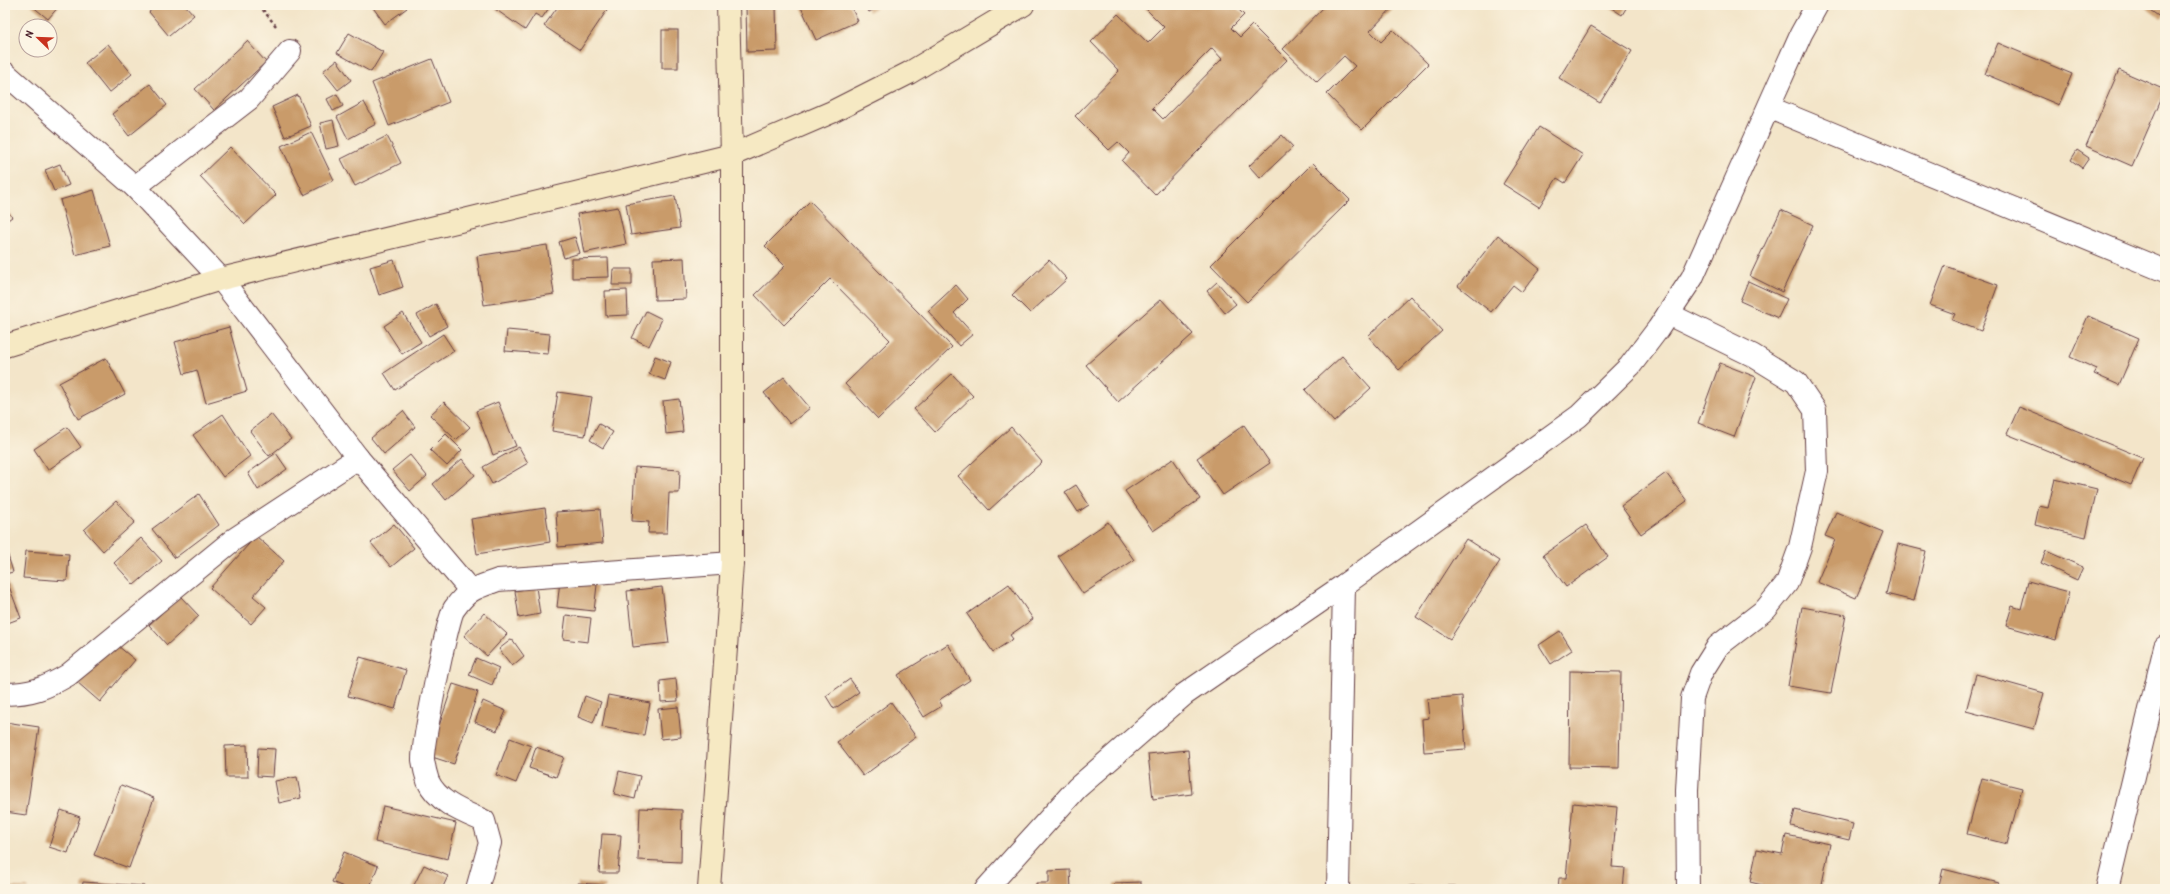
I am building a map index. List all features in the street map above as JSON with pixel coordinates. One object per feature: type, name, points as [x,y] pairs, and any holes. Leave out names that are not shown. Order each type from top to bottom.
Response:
[{"type":"street","points":[[709,889],[732,563],[732,155],[728,5]]},
{"type":"street","points":[[5,346],[221,279],[732,155],[832,112],[909,73],[1023,5]]},
{"type":"street","points":[[986,889],[1077,788],[1185,694],[1344,585],[1579,416],[1630,366],[1692,278],[1770,108],[1801,34],[1817,5]]},
{"type":"street","points":[[135,187],[249,99],[290,51]]},
{"type":"street","points":[[5,73],[135,187],[221,279],[358,458],[470,590]]},
{"type":"street","points":[[1770,108],[2165,271]]},
{"type":"street","points":[[1668,314],[1752,355],[1796,382],[1815,410],[1817,471],[1800,547],[1787,584],[1766,609],[1718,646],[1701,673],[1692,698],[1687,790],[1688,889]]},
{"type":"street","points":[[5,694],[25,694],[47,687],[68,675],[234,540],[358,458]]},
{"type":"street","points":[[477,889],[490,843],[484,821],[459,810],[440,797],[429,781],[423,760],[440,660],[453,610],[470,590],[498,580],[732,563]]},
{"type":"street","points":[[1338,889],[1344,585]]},
{"type":"street","points":[[2107,889],[2164,652]]},
{"type":"building","points":[[31,5],[60,5],[49,18],[47,18]]},
{"type":"building","points":[[158,5],[185,5],[194,15],[169,36],[149,12]]},
{"type":"building","points":[[371,5],[404,5],[407,8],[385,24]]},
{"type":"building","points":[[498,5],[551,5],[542,18],[535,14],[525,30],[495,9]]},
{"type":"building","points":[[559,5],[600,5],[607,10],[580,50],[544,26]]},
{"type":"building","points":[[746,5],[776,5],[777,51],[747,52]]},
{"type":"building","points":[[800,5],[850,5],[858,21],[816,40]]},
{"type":"building","points":[[865,5],[882,5],[869,12]]},
{"type":"building","points":[[1142,5],[1234,5],[1244,15],[1231,28],[1240,37],[1252,25],[1287,60],[1155,195],[1122,161],[1129,153],[1118,142],[1109,150],[1075,116],[1119,71],[1091,42],[1118,14],[1148,43],[1164,27]],"holes":[[[1212,48],[1222,59],[1163,119],[1152,108]]]},
{"type":"building","points":[[1326,5],[1395,5],[1370,31],[1381,42],[1393,30],[1428,64],[1362,130],[1327,94],[1355,66],[1344,56],[1317,82],[1283,49]]},
{"type":"building","points":[[1607,5],[1628,5],[1622,15]]},
{"type":"building","points":[[2143,5],[2165,5],[2165,12],[2161,18]]},
{"type":"building","points":[[1591,26],[1632,51],[1600,103],[1559,78]]},
{"type":"building","points":[[662,30],[678,30],[678,68],[662,68]]},
{"type":"building","points":[[349,33],[383,52],[371,72],[337,53]]},
{"type":"building","points":[[247,41],[266,62],[214,110],[195,89]]},
{"type":"building","points":[[1998,43],[2072,74],[2059,105],[1985,74]]},
{"type":"building","points":[[108,44],[132,74],[109,93],[85,63]]},
{"type":"building","points":[[432,59],[449,102],[389,126],[372,83]]},
{"type":"building","points":[[337,60],[351,80],[338,90],[323,71]]},
{"type":"building","points":[[2119,70],[2165,90],[2132,166],[2086,146]]},
{"type":"building","points":[[150,84],[167,105],[129,136],[112,114]]},
{"type":"building","points":[[337,94],[343,106],[333,111],[327,99]]},
{"type":"building","points":[[298,95],[311,126],[285,137],[272,107]]},
{"type":"building","points":[[364,102],[376,124],[348,139],[337,117]]},
{"type":"building","points":[[333,120],[339,146],[326,149],[320,123]]},
{"type":"building","points":[[1539,127],[1583,155],[1565,183],[1557,178],[1539,207],[1503,184]]},
{"type":"building","points":[[311,132],[334,180],[304,195],[281,146]]},
{"type":"building","points":[[1282,135],[1293,147],[1260,178],[1249,166]]},
{"type":"building","points":[[387,136],[401,163],[355,186],[341,159]]},
{"type":"building","points":[[230,147],[276,195],[245,224],[200,176]]},
{"type":"building","points":[[2077,150],[2089,158],[2082,168],[2071,160]]},
{"type":"building","points":[[1313,163],[1350,200],[1247,302],[1211,265]]},
{"type":"building","points":[[60,164],[69,185],[54,191],[45,170]]},
{"type":"building","points":[[94,190],[110,246],[75,255],[60,200]]},
{"type":"building","points":[[675,196],[680,228],[631,235],[626,204]]},
{"type":"building","points":[[810,201],[952,347],[878,419],[845,384],[890,340],[830,279],[784,325],[755,295],[785,266],[765,246]]},
{"type":"building","points":[[618,207],[626,244],[584,253],[577,214]]},
{"type":"building","points":[[5,208],[12,217],[5,222]]},
{"type":"building","points":[[1781,210],[1813,225],[1782,292],[1750,276]]},
{"type":"building","points":[[1498,235],[1540,269],[1522,292],[1513,285],[1491,312],[1458,286]]},
{"type":"building","points":[[575,237],[580,253],[564,258],[559,242]]},
{"type":"building","points":[[547,245],[554,294],[484,305],[477,256]]},
{"type":"building","points":[[608,258],[609,277],[572,278],[572,259]]},
{"type":"building","points":[[684,258],[686,299],[655,300],[653,259]]},
{"type":"building","points":[[394,260],[403,287],[379,295],[370,267]]},
{"type":"building","points":[[1049,260],[1067,279],[1030,313],[1012,295]]},
{"type":"building","points":[[1945,266],[1998,285],[1981,331],[1952,320],[1955,314],[1930,305]]},
{"type":"building","points":[[613,269],[632,269],[632,285],[612,285]]},
{"type":"building","points":[[1748,281],[1787,299],[1778,318],[1740,301]]},
{"type":"building","points":[[1217,282],[1236,304],[1225,313],[1207,291]]},
{"type":"building","points":[[956,285],[968,299],[954,313],[973,334],[959,346],[928,311]]},
{"type":"building","points":[[627,290],[628,315],[606,316],[605,291]]},
{"type":"building","points":[[1410,296],[1442,331],[1399,370],[1368,336]]},
{"type":"building","points":[[1161,299],[1193,334],[1118,402],[1086,365]]},
{"type":"building","points":[[436,304],[447,326],[429,336],[417,315]]},
{"type":"building","points":[[646,311],[662,319],[649,346],[632,338]]},
{"type":"building","points":[[403,313],[421,342],[402,354],[384,326]]},
{"type":"building","points":[[2088,316],[2139,338],[2119,385],[2094,374],[2097,369],[2070,357]]},
{"type":"building","points":[[229,327],[247,391],[206,403],[197,370],[184,374],[175,342]]},
{"type":"building","points":[[507,330],[550,334],[548,354],[505,351]]},
{"type":"building","points":[[443,334],[454,351],[395,390],[384,373]]},
{"type":"building","points":[[655,356],[671,362],[665,380],[649,374]]},
{"type":"building","points":[[1342,356],[1371,388],[1334,422],[1305,390]]},
{"type":"building","points":[[106,358],[125,394],[78,419],[59,383]]},
{"type":"building","points":[[1720,363],[1756,377],[1734,437],[1698,423]]},
{"type":"building","points":[[952,374],[973,396],[935,432],[914,409]]},
{"type":"building","points":[[784,377],[810,408],[790,424],[764,393]]},
{"type":"building","points":[[558,392],[592,397],[585,436],[552,431]]},
{"type":"building","points":[[679,399],[683,432],[666,434],[663,401]]},
{"type":"building","points":[[444,402],[470,427],[456,440],[430,415]]},
{"type":"building","points":[[498,402],[516,446],[493,455],[476,411]]},
{"type":"building","points":[[2019,407],[2143,458],[2131,485],[2007,434]]},
{"type":"building","points":[[403,411],[415,427],[384,454],[371,438]]},
{"type":"building","points":[[223,414],[250,456],[223,477],[193,435]]},
{"type":"building","points":[[271,414],[291,439],[269,456],[250,431]]},
{"type":"building","points":[[599,424],[613,432],[603,448],[590,440]]},
{"type":"building","points":[[1244,425],[1270,463],[1223,495],[1197,458]]},
{"type":"building","points":[[67,427],[81,447],[48,470],[34,449]]},
{"type":"building","points":[[1011,427],[1042,462],[989,510],[958,476]]},
{"type":"building","points":[[446,434],[462,450],[447,466],[430,450]]},
{"type":"building","points":[[519,447],[528,463],[492,484],[483,467]]},
{"type":"building","points":[[276,453],[287,469],[258,490],[248,473]]},
{"type":"building","points":[[410,455],[427,476],[410,491],[392,470]]},
{"type":"building","points":[[462,459],[475,475],[446,500],[433,484]]},
{"type":"building","points":[[1173,459],[1200,499],[1153,531],[1125,491]]},
{"type":"building","points":[[635,467],[680,470],[679,493],[669,493],[667,533],[648,533],[649,522],[632,521]]},
{"type":"building","points":[[1666,473],[1687,501],[1641,534],[1621,506]]},
{"type":"building","points":[[2055,479],[2097,489],[2086,537],[2035,525],[2039,506],[2048,508]]},
{"type":"building","points":[[1076,485],[1089,505],[1078,512],[1065,492]]},
{"type":"building","points":[[199,494],[219,525],[175,558],[152,529]]},
{"type":"building","points":[[116,501],[135,522],[103,551],[84,530]]},
{"type":"building","points":[[545,508],[550,542],[477,554],[471,519]]},
{"type":"building","points":[[600,509],[603,543],[558,547],[556,512]]},
{"type":"building","points":[[1836,512],[1884,532],[1856,598],[1817,582],[1835,540],[1825,536]]},
{"type":"building","points":[[1108,522],[1134,560],[1083,594],[1058,556]]},
{"type":"building","points":[[394,524],[414,548],[391,567],[371,543]]},
{"type":"building","points":[[1586,525],[1608,557],[1566,587],[1543,555]]},
{"type":"building","points":[[256,536],[284,561],[253,596],[266,607],[251,624],[210,588]]},
{"type":"building","points":[[141,538],[162,561],[134,585],[114,563]]},
{"type":"building","points":[[1466,539],[1500,561],[1450,639],[1416,617]]},
{"type":"building","points":[[1898,544],[1926,551],[1914,601],[1886,594]]},
{"type":"building","points":[[5,546],[13,572],[5,574]]},
{"type":"building","points":[[26,551],[69,554],[67,581],[23,578]]},
{"type":"building","points":[[2046,551],[2083,567],[2077,580],[2041,563]]},
{"type":"building","points":[[7,581],[21,618],[5,624],[5,582]]},
{"type":"building","points":[[560,581],[597,585],[594,611],[557,607]]},
{"type":"building","points":[[2028,581],[2069,592],[2056,640],[2006,626],[2012,606],[2021,609]]},
{"type":"building","points":[[1009,584],[1033,619],[1010,635],[1013,639],[993,652],[967,614]]},
{"type":"building","points":[[536,587],[540,614],[519,618],[515,591]]},
{"type":"building","points":[[662,587],[669,643],[633,647],[627,591]]},
{"type":"building","points":[[180,596],[199,616],[167,645],[149,625]]},
{"type":"building","points":[[1802,607],[1846,615],[1831,693],[1788,686]]},
{"type":"building","points":[[484,613],[507,634],[487,656],[464,636]]},
{"type":"building","points":[[566,615],[591,618],[588,642],[563,639]]},
{"type":"building","points":[[1560,631],[1572,650],[1551,664],[1539,645]]},
{"type":"building","points":[[512,639],[524,656],[512,666],[499,649]]},
{"type":"building","points":[[112,641],[135,660],[100,702],[77,682]]},
{"type":"building","points":[[948,644],[970,680],[939,700],[942,706],[924,717],[898,675]]},
{"type":"building","points":[[360,657],[406,670],[395,709],[348,696]]},
{"type":"building","points":[[476,658],[499,668],[492,685],[469,675]]},
{"type":"building","points":[[1570,671],[1621,672],[1619,768],[1569,767]]},
{"type":"building","points":[[1976,674],[2044,693],[2034,729],[1966,711]]},
{"type":"building","points":[[676,679],[678,701],[661,702],[660,681]]},
{"type":"building","points":[[850,679],[859,692],[834,709],[826,696]]},
{"type":"building","points":[[453,684],[478,692],[454,764],[429,756]]},
{"type":"building","points":[[608,695],[650,703],[644,735],[602,727]]},
{"type":"building","points":[[585,696],[601,702],[593,723],[578,717]]},
{"type":"building","points":[[1462,696],[1466,749],[1424,752],[1422,719],[1429,718],[1427,699]]},
{"type":"building","points":[[483,701],[506,711],[497,731],[475,722]]},
{"type":"building","points":[[891,702],[916,737],[863,776],[837,742]]},
{"type":"building","points":[[678,707],[681,737],[661,739],[658,709]]},
{"type":"building","points":[[5,722],[39,727],[26,815],[5,812]]},
{"type":"building","points":[[510,738],[531,746],[516,783],[496,775]]},
{"type":"building","points":[[247,745],[248,777],[226,777],[225,746]]},
{"type":"building","points":[[536,747],[564,757],[556,777],[529,768]]},
{"type":"building","points":[[258,748],[275,749],[273,777],[257,776]]},
{"type":"building","points":[[1188,750],[1192,794],[1153,799],[1148,754]]},
{"type":"building","points":[[619,771],[640,776],[635,799],[614,794]]},
{"type":"building","points":[[297,777],[301,798],[279,803],[275,781]]},
{"type":"building","points":[[1982,778],[2022,788],[2007,844],[1967,834]]},
{"type":"building","points":[[121,785],[154,798],[129,868],[94,855]]},
{"type":"building","points":[[1573,803],[1617,807],[1612,867],[1625,868],[1623,889],[1558,889],[1559,878],[1566,878]]},
{"type":"building","points":[[383,806],[456,823],[448,859],[375,842]]},
{"type":"building","points":[[640,808],[682,810],[681,862],[638,860]]},
{"type":"building","points":[[61,810],[80,817],[68,853],[49,847]]},
{"type":"building","points":[[1795,810],[1853,824],[1849,840],[1791,826]]},
{"type":"building","points":[[602,834],[621,835],[618,873],[599,873]]},
{"type":"building","points":[[1786,835],[1830,844],[1821,889],[1761,889],[1762,885],[1750,882],[1757,849],[1782,854]]},
{"type":"building","points":[[344,852],[378,866],[369,889],[348,889],[332,882]]},
{"type":"building","points":[[424,865],[448,876],[442,889],[412,889]]},
{"type":"building","points":[[1943,869],[1999,883],[1998,889],[1938,889]]},
{"type":"building","points":[[1070,870],[1071,889],[1036,889],[1036,883],[1049,883],[1049,871]]},
{"type":"building","points":[[83,882],[144,886],[144,889],[82,889]]},
{"type":"building","points":[[1141,882],[1141,889],[1114,889],[1114,883]]},
{"type":"building","points":[[578,883],[606,885],[605,889],[578,889]]},
{"type":"building","points":[[1410,886],[1455,886],[1455,889],[1410,889]]},
{"type":"building","points":[[10,887],[28,887],[28,889],[10,889]]}]
